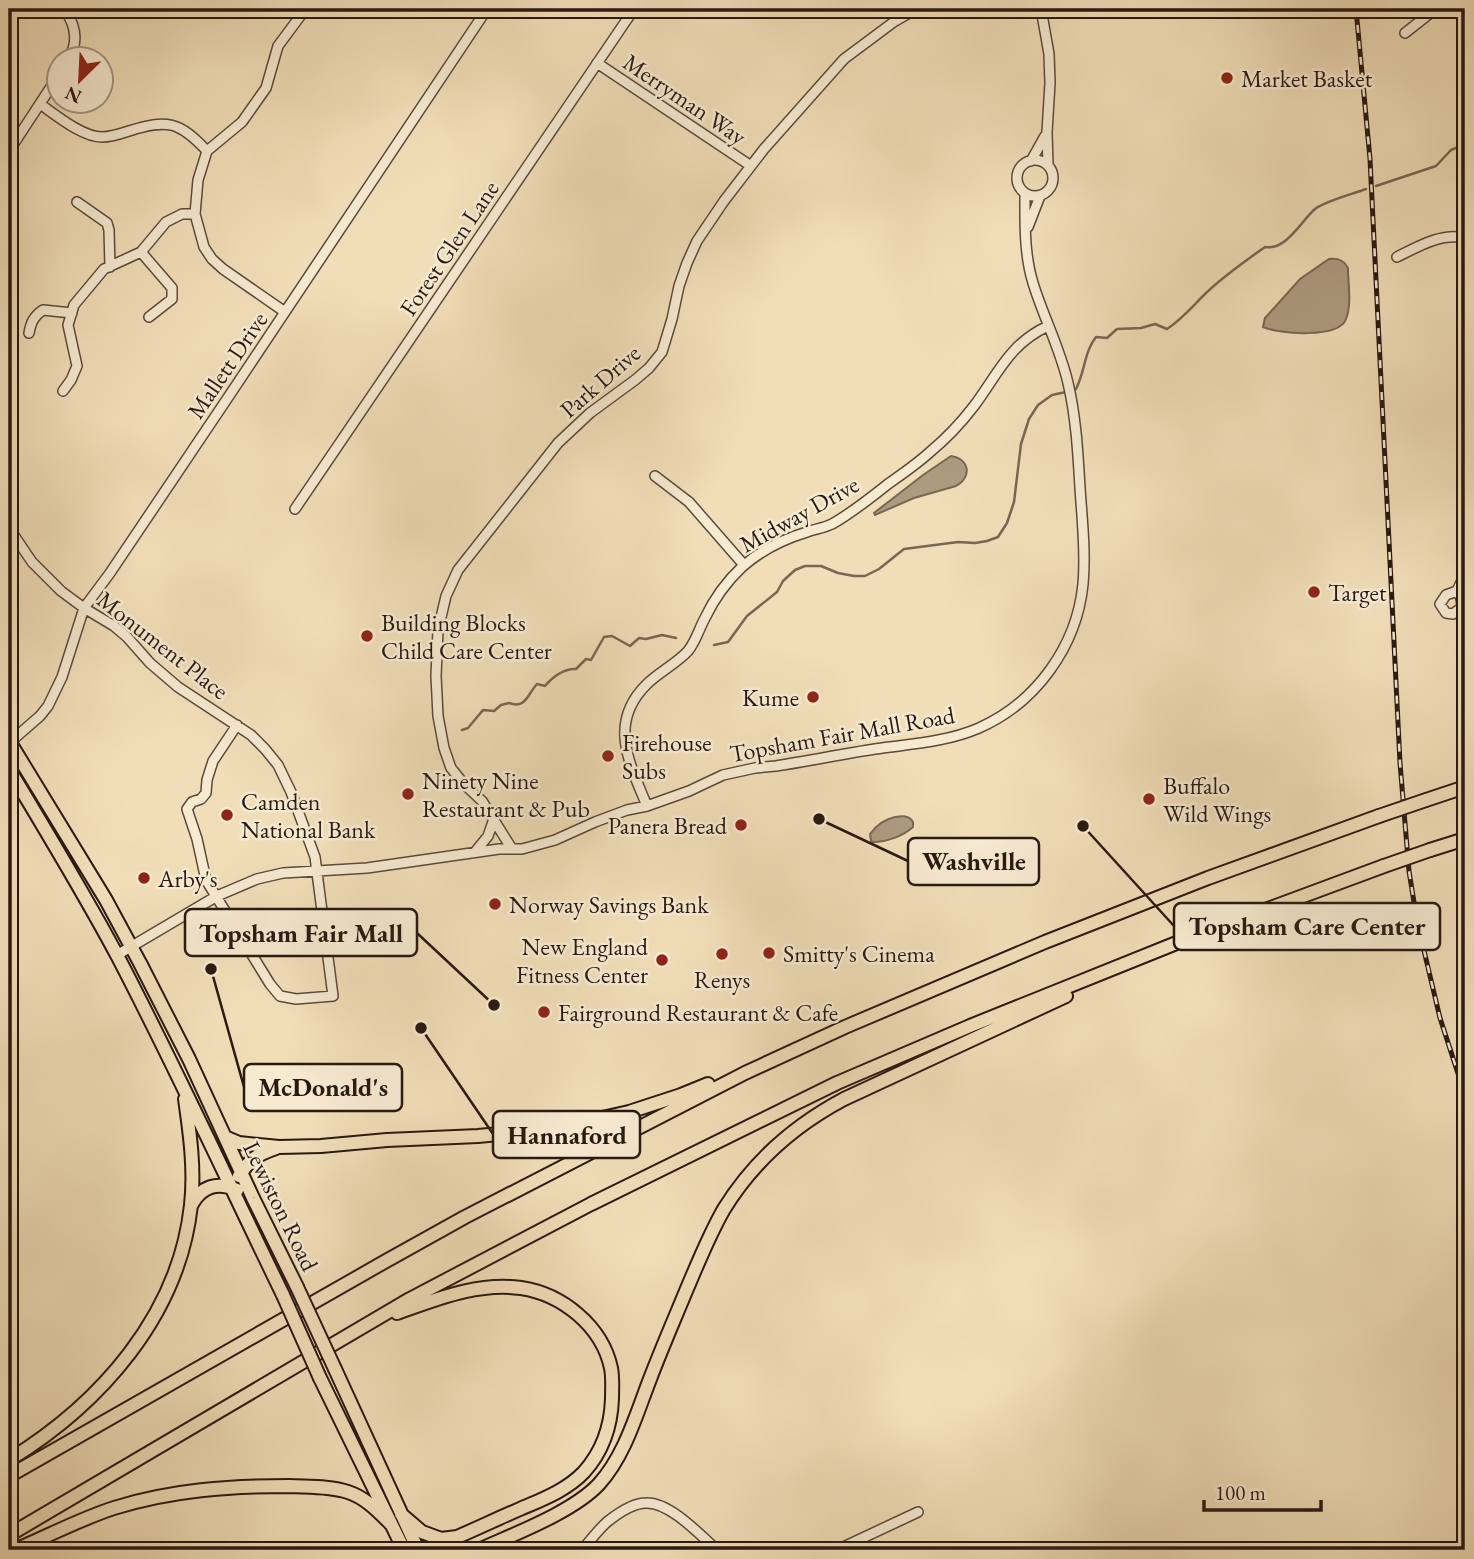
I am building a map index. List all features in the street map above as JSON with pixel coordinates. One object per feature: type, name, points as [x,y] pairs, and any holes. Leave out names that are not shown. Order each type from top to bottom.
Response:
[{"type":"highway","name":"Lewiston Road","points":[[9,742],[92,877],[189,1059],[418,1550]]},
{"type":"highway","name":"Lewiston Road","points":[[9,769],[117,955],[183,1085],[404,1550]]},
{"type":"highway","points":[[9,1476],[442,1230],[745,1073],[845,1027],[1045,942],[1208,878],[1465,787]]},
{"type":"highway","points":[[9,1535],[422,1293],[591,1204],[837,1083],[1179,942],[1465,839]]},
{"type":"highway","points":[[479,1550],[544,1520],[581,1499],[607,1474],[628,1434],[712,1232],[740,1185],[776,1146],[815,1116],[844,1099],[1090,985],[1096,975]]},
{"type":"highway","points":[[225,1138],[239,1143],[279,1147],[321,1146],[553,1129],[629,1112],[720,1079],[745,1073]]},
{"type":"highway","points":[[9,1460],[80,1408],[112,1376],[156,1313],[174,1276],[191,1207],[191,1149],[183,1085]]},
{"type":"highway","points":[[232,1188],[255,1156],[279,1147]]},
{"type":"highway","points":[[191,1207],[198,1194],[220,1185],[253,1198]]},
{"type":"highway","points":[[364,1325],[449,1295],[500,1286],[522,1288],[547,1294],[570,1307],[592,1328],[607,1355],[611,1369],[608,1428],[594,1460],[583,1474],[566,1487],[457,1537],[441,1539],[422,1532],[401,1514]]},
{"type":"highway","points":[[15,1550],[86,1519],[142,1500],[198,1490],[247,1486],[316,1487],[347,1492],[373,1505],[391,1524]]},
{"type":"street","points":[[64,9],[74,26],[75,46]]},
{"type":"street","points":[[285,312],[212,260],[195,214],[198,180],[206,151],[242,122],[266,88],[278,46],[304,10],[310,9]]},
{"type":"street","name":"Mallett Drive","points":[[9,742],[40,716],[54,695],[84,608],[487,9]]},
{"type":"street","name":"Forest Glen Lane","points":[[295,509],[632,9]]},
{"type":"street","name":"Park Drive","points":[[512,849],[482,801],[456,774],[444,748],[438,716],[438,630],[446,596],[458,570],[558,443],[590,413],[642,374],[662,352],[679,286],[692,252],[724,201],[751,166],[844,59],[895,21],[916,9]]},
{"type":"street","points":[[1041,9],[1049,54],[1048,165],[1053,175],[1053,183],[1048,191],[1032,196],[1019,186],[1017,177],[1020,169],[1031,161],[1047,132]]},
{"type":"street","points":[[1405,33],[1433,12],[1447,9]]},
{"type":"street","name":"Merryman Way","points":[[597,63],[751,166]]},
{"type":"street","points":[[9,151],[46,95]]},
{"type":"street","points":[[40,104],[64,121],[100,137],[147,125],[172,124],[192,135],[206,151]]},
{"type":"street","points":[[1031,161],[1048,165]]},
{"type":"street","name":"Topsham Fair Mall Road","points":[[117,955],[217,896],[266,877],[283,873],[367,868],[475,852],[522,849],[555,840],[616,814],[647,806],[723,775],[942,739],[979,728],[1008,712],[1030,694],[1065,646],[1079,608],[1083,583],[1082,512],[1075,421],[1062,360],[1029,267],[1025,193]]},
{"type":"street","name":"Topsham Fair Mall Road","points":[[1026,232],[1040,195]]},
{"type":"street","points":[[77,202],[107,223],[110,267]]},
{"type":"street","points":[[63,391],[77,366],[68,326],[74,305],[104,270],[141,252],[166,222],[182,214],[195,214]]},
{"type":"street","points":[[1397,257],[1427,242],[1458,236],[1465,238]]},
{"type":"street","points":[[141,252],[172,288],[172,299],[149,317]]},
{"type":"street","points":[[29,333],[35,316],[43,310],[72,313]]},
{"type":"street","name":"Midway Drive","points":[[647,806],[627,756],[624,739],[629,709],[648,683],[688,651],[725,585],[744,565],[765,550],[783,540],[831,524],[928,454],[947,438],[974,406],[1013,350],[1032,334],[1048,326]]},
{"type":"street","points":[[655,476],[689,502],[744,565]]},
{"type":"street","name":"Monument Place","points":[[9,528],[32,562],[61,591],[124,634],[150,663],[178,687],[251,735],[278,765],[291,792],[314,857],[334,996],[296,999],[280,996],[217,896]]},
{"type":"street","points":[[1457,590],[1465,574]]},
{"type":"street","points":[[217,896],[206,880],[187,809],[191,802],[201,799],[206,793],[213,761],[237,725]]},
{"type":"street","points":[[475,852],[488,836],[494,819]]},
{"type":"street","points":[[582,1550],[606,1522],[626,1509],[645,1503],[664,1507],[717,1550]]},
{"type":"street","points":[[837,1550],[918,1513]]},
{"type":"shaded area","points":[[1329,259],[1340,260],[1348,268],[1349,307],[1346,319],[1341,325],[1332,330],[1308,333],[1281,332],[1263,327],[1265,318],[1300,279]]},
{"type":"shaded area","points":[[951,456],[962,461],[967,469],[965,478],[956,486],[914,498],[875,515],[874,513]]},
{"type":"shaded area","points":[[895,817],[909,818],[913,827],[894,838],[871,841],[870,834],[875,828]]},
{"type":"waterway","points":[[1376,186],[1436,166],[1451,150],[1465,146]]},
{"type":"waterway","points":[[1073,390],[1076,389],[1089,349],[1096,337],[1107,338],[1117,329],[1141,328],[1155,324],[1167,329],[1233,270],[1265,247],[1273,247],[1286,240],[1315,209],[1332,200],[1366,189]]},
{"type":"waterway","points":[[714,645],[728,642],[747,616],[777,592],[783,581],[795,570],[805,566],[821,566],[838,573],[865,576],[879,569],[904,549],[958,542],[975,543],[998,537],[1007,523],[1014,502],[1021,444],[1029,419],[1038,405],[1052,395],[1066,392]]},
{"type":"waterway","points":[[462,730],[468,728],[483,710],[494,711],[501,705],[523,703],[537,684],[545,686],[559,674],[576,669],[586,659],[591,660],[604,637],[612,636],[630,646],[639,638],[662,635],[676,638]]},
{"type":"railway","points":[[1356,9],[1370,159],[1400,763],[1409,871],[1417,921],[1440,1018],[1465,1095]]},
{"type":"place","name":"Market Basket","points":[[1227,78]]},
{"type":"place","name":"Target","points":[[1314,592]]},
{"type":"place","name":"Building Blocks Child Care Center","points":[[367,636]]},
{"type":"place","name":"Kume","points":[[813,697]]},
{"type":"place","name":"Firehouse Subs","points":[[608,756]]},
{"type":"place","name":"Ninety Nine Restaurant & Pub","points":[[408,794]]},
{"type":"place","name":"Buffalo Wild Wings","points":[[1149,799]]},
{"type":"place","name":"Camden National Bank","points":[[227,815]]},
{"type":"place","name":"Washville","points":[[819,819]]},
{"type":"place","name":"Panera Bread","points":[[741,825]]},
{"type":"place","name":"Topsham Care Center","points":[[1083,826]]},
{"type":"place","name":"Arby's","points":[[144,878]]},
{"type":"place","name":"Norway Savings Bank","points":[[495,904]]},
{"type":"place","name":"Smitty's Cinema","points":[[769,953]]},
{"type":"place","name":"Renys","points":[[722,954]]},
{"type":"place","name":"New England Fitness Center","points":[[662,960]]},
{"type":"place","name":"McDonald's","points":[[211,969]]},
{"type":"place","name":"Topsham Fair Mall","points":[[494,1005]]},
{"type":"place","name":"Fairground Restaurant & Cafe","points":[[544,1012]]},
{"type":"place","name":"Hannaford","points":[[421,1028]]}]
